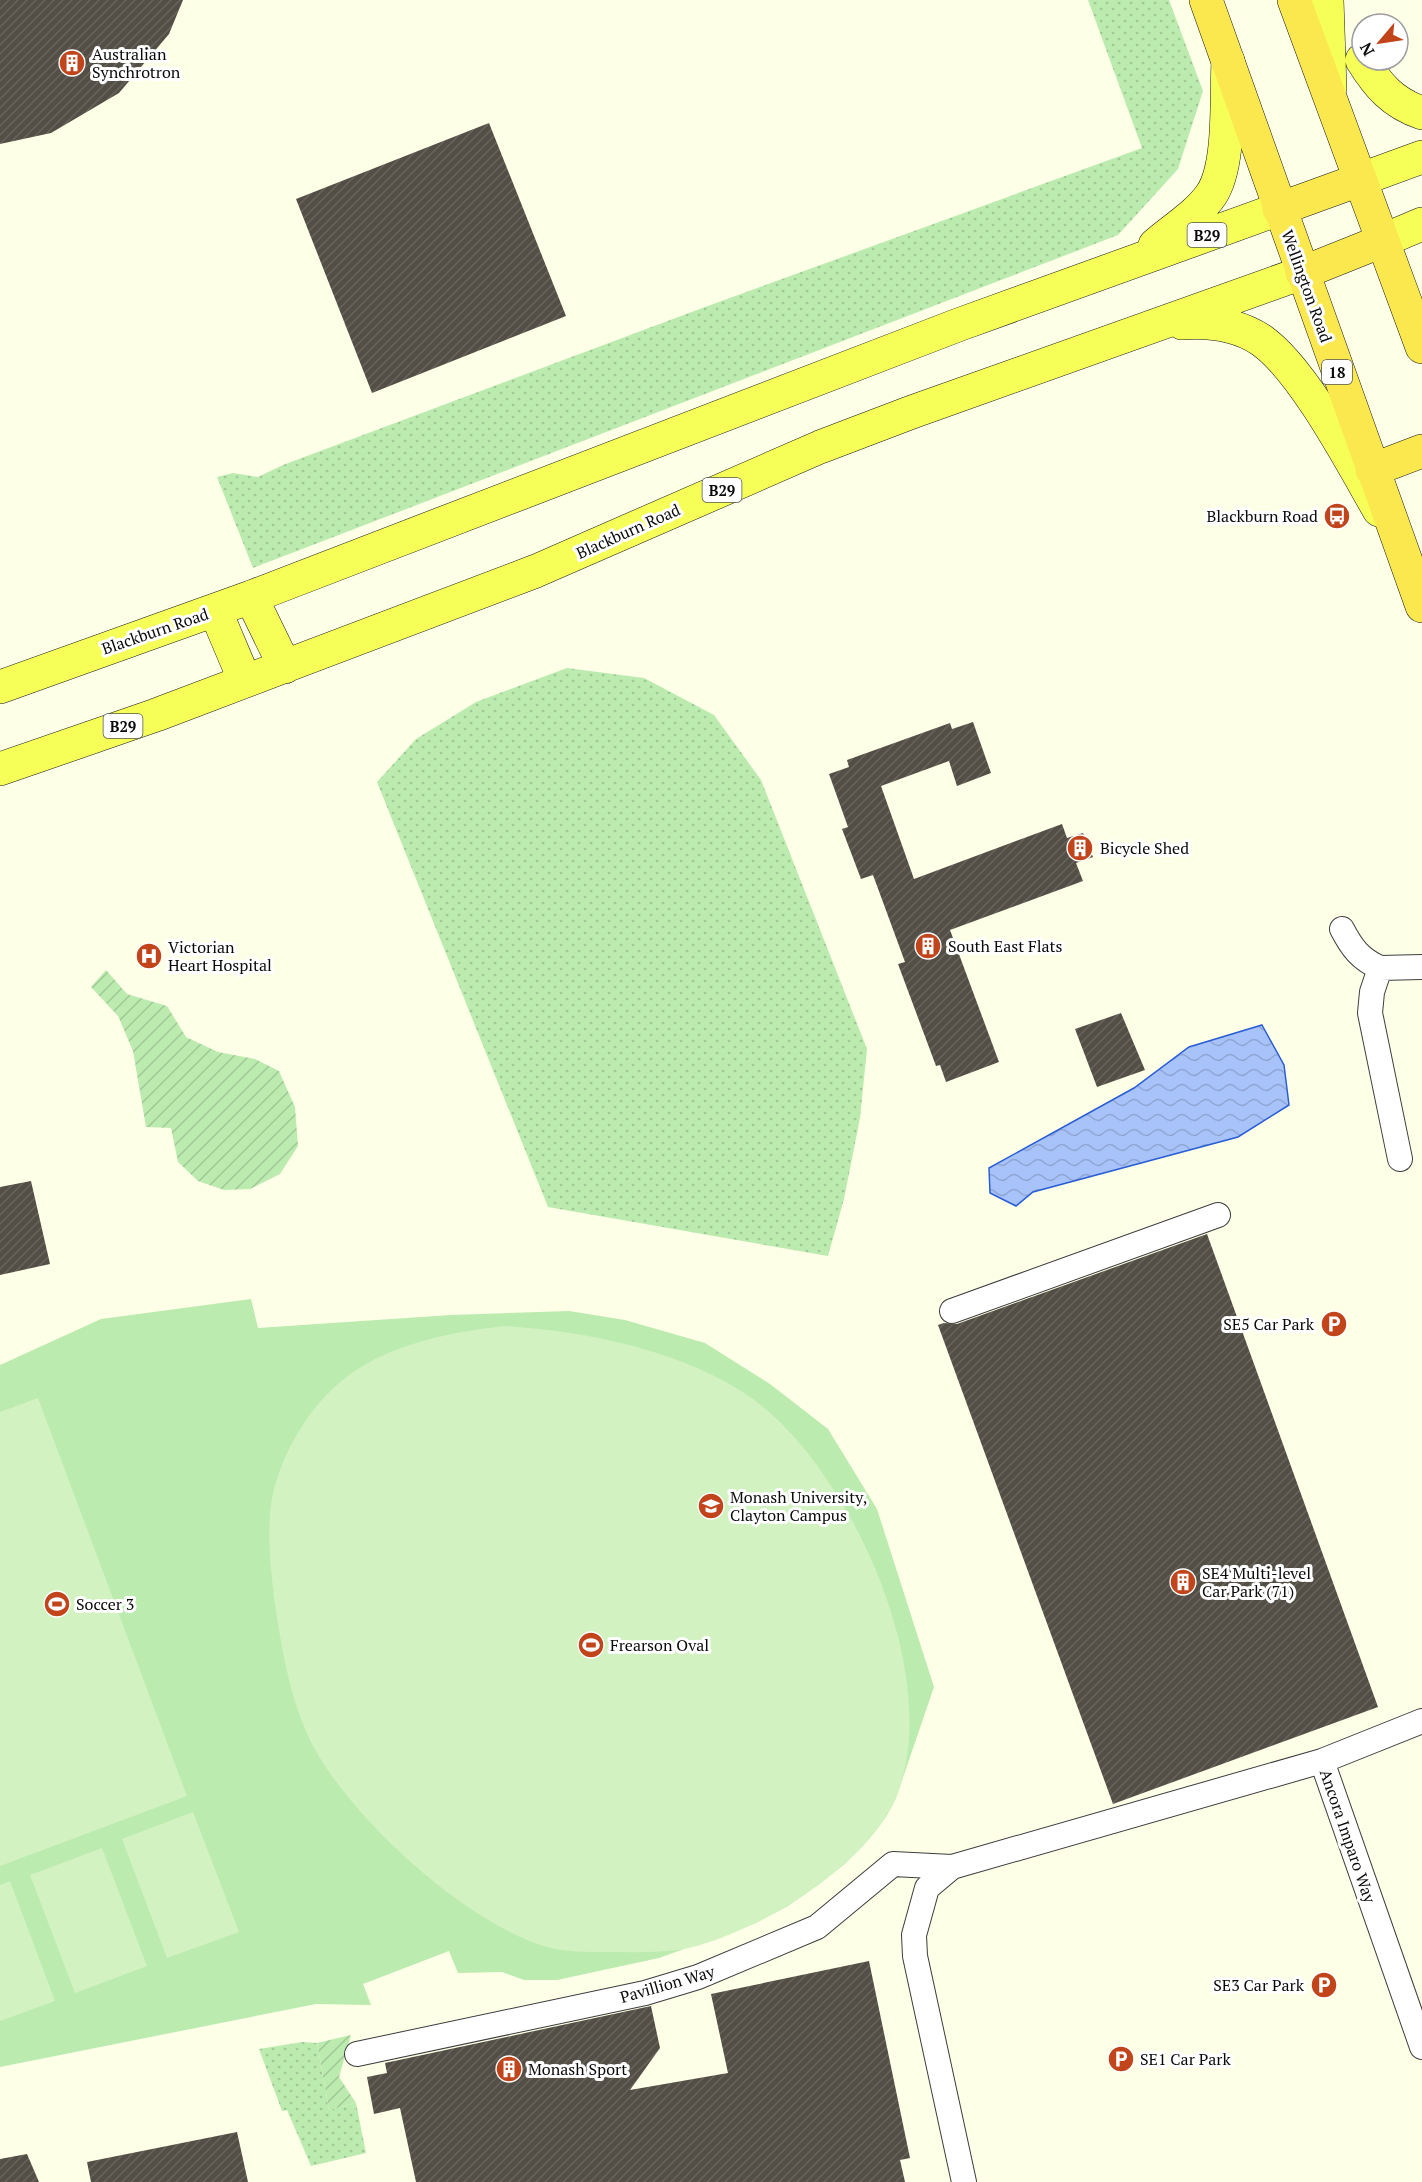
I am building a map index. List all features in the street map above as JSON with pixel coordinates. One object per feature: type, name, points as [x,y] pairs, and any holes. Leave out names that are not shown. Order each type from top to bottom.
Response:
[{"type":"highway","name":"Wellington Road","points":[[1206,0],[1302,273],[1365,473],[1418,594]]},
{"type":"highway","points":[[1294,0],[1422,347]]},
{"type":"highway","name":"Blackburn Road","points":[[1279,209],[1359,180]]},
{"type":"highway","name":"Blackburn Road","points":[[1302,273],[1382,241]]},
{"type":"highway","points":[[1365,473],[1422,451]]},
{"type":"main road","points":[[1327,0],[1330,99]]},
{"type":"main road","points":[[1333,0],[1350,35]]},
{"type":"main road","points":[[1134,261],[1195,212],[1213,192],[1222,159],[1228,61]]},
{"type":"main road","points":[[1371,72],[1391,98],[1403,106],[1422,113]]},
{"type":"main road","name":"Blackburn Road","points":[[1359,180],[1422,157]]},
{"type":"main road","name":"Blackburn Road","points":[[0,687],[251,597],[935,334],[1279,209]]},
{"type":"main road","name":"Blackburn Road","points":[[1382,241],[1422,224]]},
{"type":"main road","name":"Blackburn Road","points":[[0,769],[285,667],[536,571],[840,439],[1302,273]]},
{"type":"main road","points":[[1163,324],[1218,323],[1260,339],[1279,356],[1365,473]]},
{"type":"main road","points":[[251,597],[285,667]]},
{"type":"main road","points":[[215,610],[245,681]]},
{"type":"street","points":[[1342,929],[1351,947],[1363,960],[1380,968],[1422,967]]},
{"type":"street","points":[[1380,968],[1372,992],[1370,1013],[1400,1159]]},
{"type":"street","points":[[952,1311],[1218,1215]]},
{"type":"street","points":[[1322,1761],[1422,1721]]},
{"type":"street","name":"Ancora Imparo Way","points":[[952,1867],[1322,1761],[1422,2048]]},
{"type":"street","name":"Pavillion Way","points":[[357,2054],[645,1993],[698,1977],[817,1927],[893,1864],[952,1867]]},
{"type":"street","points":[[952,1867],[927,1888],[914,1935],[924,2001],[964,2182]]},
{"type":"green space","points":[[1088,0],[1169,0],[1203,91],[1178,169],[1118,235],[253,568],[217,477],[233,473],[258,477],[283,465],[697,310],[1142,148]]},
{"type":"green space","points":[[567,668],[644,678],[714,715],[761,780],[867,1049],[860,1118],[844,1199],[828,1256],[548,1207],[377,782],[416,739],[476,702]]},
{"type":"green space","points":[[106,970],[127,994],[167,1006],[186,1037],[218,1052],[255,1059],[279,1071],[295,1107],[298,1146],[280,1174],[250,1189],[224,1190],[198,1181],[178,1162],[171,1128],[146,1127],[133,1051],[118,1016],[91,987]]},
{"type":"green space","points":[[251,1299],[258,1328],[451,1315],[569,1311],[625,1320],[705,1343],[770,1384],[828,1429],[877,1509],[934,1687],[896,1798],[886,1817],[845,1864],[788,1906],[756,1923],[659,1958],[557,1980],[524,1980],[502,1972],[458,1973],[449,1951],[363,1984],[371,2005],[316,2004],[0,2067],[0,1365],[101,1319]]},
{"type":"green space","name":"Frearson Oval","points":[[506,1326],[569,1333],[635,1346],[698,1368],[727,1382],[753,1399],[790,1432],[824,1476],[855,1527],[881,1583],[899,1641],[909,1699],[908,1753],[894,1802],[872,1836],[821,1883],[772,1914],[713,1941],[694,1947],[660,1952],[599,1952],[569,1951],[547,1947],[516,1935],[451,1895],[390,1842],[362,1814],[339,1785],[320,1758],[302,1722],[285,1664],[275,1605],[269,1529],[274,1489],[294,1439],[326,1395],[375,1359],[395,1350],[439,1337]]},
{"type":"green space","name":"Soccer 3","points":[[38,1398],[187,1796],[0,1866],[0,1412]]},
{"type":"green space","points":[[193,1812],[239,1932],[167,1958],[122,1839]]},
{"type":"green space","points":[[102,1848],[147,1966],[75,1993],[30,1875]]},
{"type":"green space","points":[[10,1881],[55,2001],[0,2021],[0,1885]]},
{"type":"green space","points":[[351,2035],[339,2077],[356,2103],[329,2110],[317,2043]]},
{"type":"green space","points":[[302,2042],[317,2043],[329,2110],[356,2103],[366,2153],[311,2166],[287,2110],[282,2111],[259,2049]]},
{"type":"water","points":[[1262,1025],[1284,1065],[1289,1105],[1238,1137],[1033,1192],[1016,1206],[990,1193],[989,1168],[1134,1088],[1189,1047]]},
{"type":"building","name":"Australian Synchrotron","points":[[0,0],[183,0],[169,34],[119,93],[51,133],[0,144]]},
{"type":"building","points":[[489,123],[566,316],[372,393],[296,199]]},
{"type":"building","name":"South East Flats","points":[[973,722],[991,773],[957,786],[949,761],[881,786],[914,879],[1062,824],[1067,838],[1083,833],[1093,857],[1076,863],[1083,881],[950,930],[999,1062],[946,1082],[940,1065],[936,1066],[898,964],[905,962],[873,875],[861,879],[842,829],[848,827],[829,774],[849,767],[847,760],[950,723],[952,729]]},
{"type":"building","points":[[1121,1013],[1145,1070],[1097,1087],[1075,1029]]},
{"type":"building","points":[[31,1181],[50,1264],[0,1275],[0,1187]]},
{"type":"building","name":"SE4 Multi-level Car Park (71)","points":[[1207,1234],[1378,1707],[1113,1804],[938,1325],[957,1324]]},
{"type":"building","name":"Monash Sport","points":[[869,1961],[910,2158],[900,2160],[905,2182],[416,2182],[400,2108],[374,2114],[367,2077],[387,2073],[385,2063],[651,2006],[660,2048],[630,2090],[728,2073],[711,1994]]},
{"type":"building","points":[[237,2132],[248,2182],[91,2182],[87,2162]]},
{"type":"building","points":[[27,2154],[39,2182],[0,2182],[0,2159]]},
{"type":"place","name":"Australian Synchrotron","points":[[72,63]]},
{"type":"place","name":"Blackburn Road","points":[[1337,516]]},
{"type":"place","name":"Bicycle Shed","points":[[1080,848]]},
{"type":"place","name":"South East Flats","points":[[928,946]]},
{"type":"place","name":"Victorian Heart Hospital","points":[[149,956]]},
{"type":"place","name":"SE5 Car Park","points":[[1334,1324]]},
{"type":"place","name":"Monash University, Clayton Campus","points":[[711,1506]]},
{"type":"place","name":"SE4 Multi-level Car Park (71)","points":[[1183,1582]]},
{"type":"place","name":"Soccer 3","points":[[57,1604]]},
{"type":"place","name":"Frearson Oval","points":[[591,1645]]},
{"type":"place","name":"SE3 Car Park","points":[[1324,1985]]},
{"type":"place","name":"SE1 Car Park","points":[[1121,2059]]},
{"type":"place","name":"Monash Sport","points":[[509,2069]]}]
